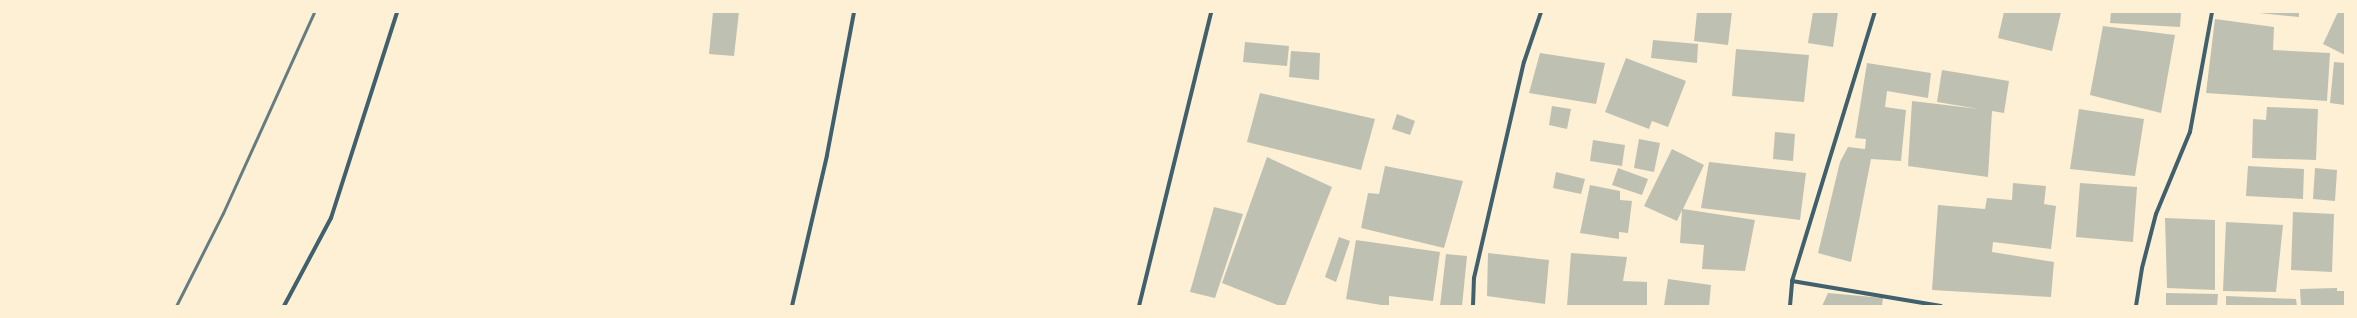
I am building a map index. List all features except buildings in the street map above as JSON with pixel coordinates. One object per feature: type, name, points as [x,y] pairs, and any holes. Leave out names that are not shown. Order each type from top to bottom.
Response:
[{"type":"street","points":[[284,306],[331,218],[397,12]]},
{"type":"street","points":[[792,306],[828,155],[854,12]]},
{"type":"street","points":[[1139,306],[1211,12]]},
{"type":"street","points":[[1472,306],[1474,278],[1524,62],[1541,12]]},
{"type":"street","points":[[1790,306],[1792,281],[1875,12]]},
{"type":"street","points":[[2136,306],[2142,268],[2156,214],[2190,132],[2212,12]]},
{"type":"street","points":[[1792,281],[1941,306]]},
{"type":"railway","points":[[176,306],[223,213],[314,12]]}]
